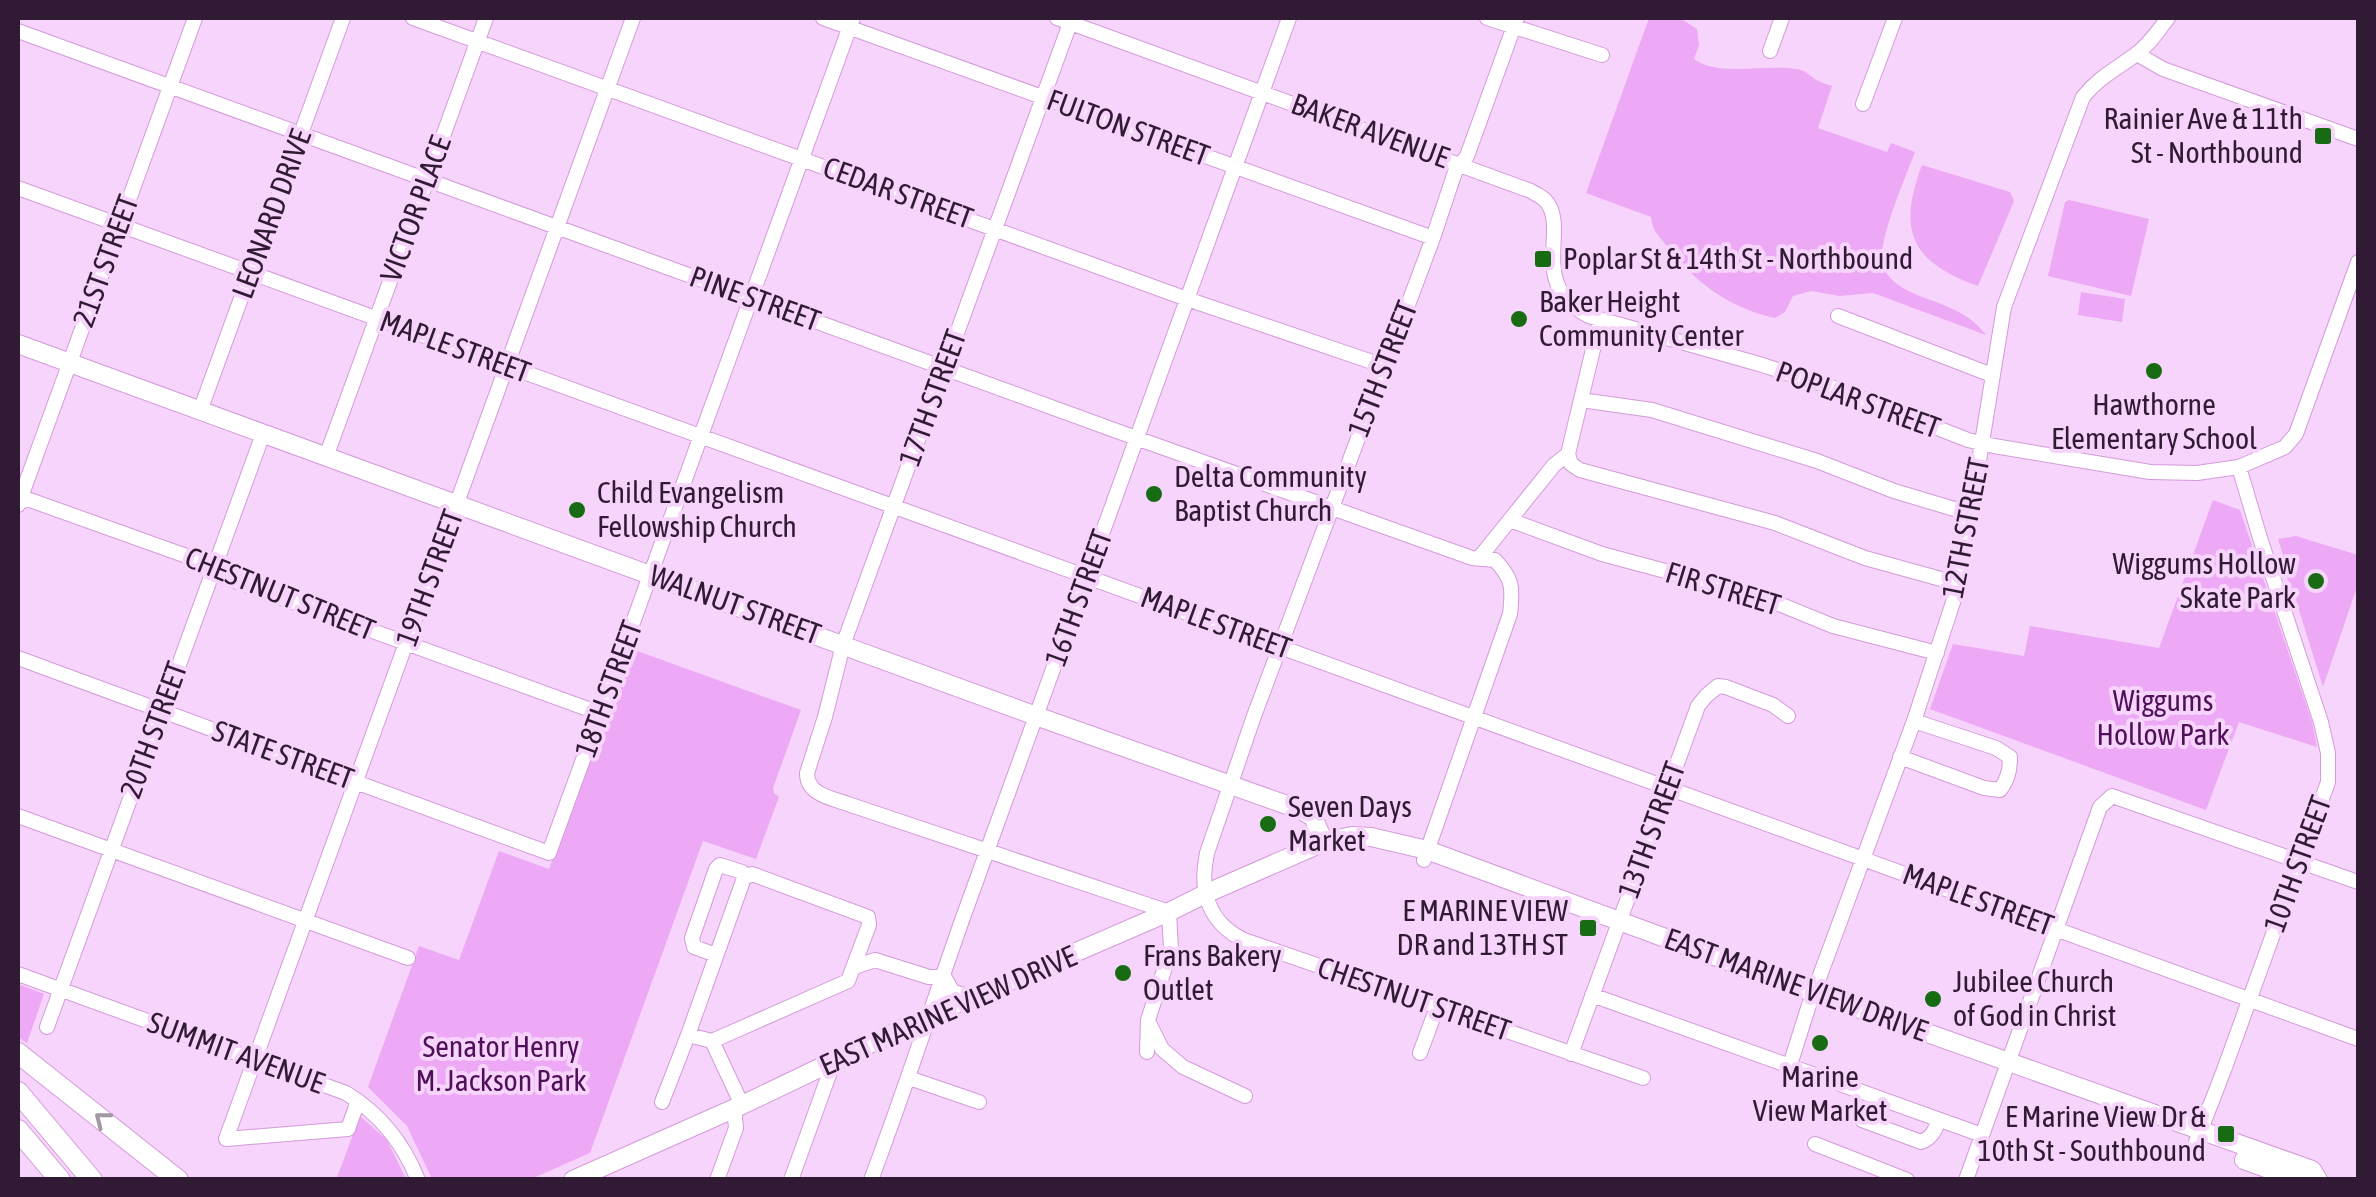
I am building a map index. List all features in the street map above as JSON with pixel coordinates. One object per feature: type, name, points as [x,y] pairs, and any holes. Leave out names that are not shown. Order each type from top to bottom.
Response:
[{"type":"highway","points":[[18,1053],[178,1180]]},
{"type":"highway","points":[[18,1092],[92,1180]]},
{"type":"highway","points":[[18,1130],[60,1180]]},
{"type":"main road","name":"WALNUT STREET","points":[[18,344],[1301,810],[1313,817],[1324,842]]},
{"type":"main road","name":"EAST MARINE VIEW DRIVE","points":[[573,1180],[928,1016],[1324,842],[1371,836],[2198,1137],[2299,1180]]},
{"type":"main road","points":[[942,977],[951,992],[970,1000]]},
{"type":"main road","name":"EAST MARINE VIEW DRIVE","points":[[2198,1137],[2312,1170],[2318,1180]]},
{"type":"street","name":"21ST STREET","points":[[18,502],[195,18]]},
{"type":"street","name":"LEONARD DRIVE","points":[[200,411],[343,18]]},
{"type":"street","name":"CEDAR STREET","points":[[413,18],[1187,299],[1384,366]]},
{"type":"street","name":"VICTOR PLACE","points":[[326,457],[486,18]]},
{"type":"street","name":"19TH STREET","points":[[358,1101],[348,1129],[226,1139],[633,18]]},
{"type":"street","name":"FULTON STREET","points":[[823,18],[851,22],[1043,97],[1432,238]]},
{"type":"street","name":"16TH STREET","points":[[871,1180],[1289,18]]},
{"type":"street","points":[[1488,18],[1515,22],[1602,55]]},
{"type":"street","points":[[1770,51],[1782,18]]},
{"type":"street","points":[[1864,104],[1895,18]]},
{"type":"street","name":"12TH STREET","points":[[1790,1065],[1960,584],[2004,307],[2083,97],[2094,82],[2151,41],[2168,18]]},
{"type":"street","name":"BAKER AVENUE","points":[[1066,19],[1531,191],[1546,201],[1553,219],[1552,264],[1559,287],[1578,310],[1600,320]]},
{"type":"street","name":"17TH STREET","points":[[987,851],[814,791],[806,782],[806,774],[826,717],[843,645],[1043,97],[1066,19]]},
{"type":"street","name":"18TH STREET","points":[[550,852],[851,22]]},
{"type":"street","name":"15TH STREET","points":[[1205,894],[1203,872],[1207,853],[1280,646],[1455,172],[1467,156],[1515,22]]},
{"type":"street","name":"PINE STREET","points":[[18,30],[1136,438],[1472,558],[1488,558]]},
{"type":"street","points":[[2137,54],[2163,68],[2358,140]]},
{"type":"street","name":"MAPLE STREET","points":[[18,188],[2358,1039]]},
{"type":"street","name":"POPLAR STREET","points":[[1600,320],[1840,390],[1982,444],[2150,472],[2197,473],[2239,467],[2284,447],[2296,434],[2358,262]]},
{"type":"street","points":[[1838,316],[1992,375]]},
{"type":"street","points":[[1600,320],[1568,454],[1571,464],[1580,470],[1775,522],[1865,558],[1960,584]]},
{"type":"street","points":[[1581,400],[1652,410],[1971,514]]},
{"type":"street","name":"20TH STREET","points":[[47,1027],[262,434]]},
{"type":"street","points":[[1426,855],[1511,604],[1510,577],[1488,558],[1510,520],[1554,464],[1568,454]]},
{"type":"street","name":"10TH STREET","points":[[2198,1137],[2328,782],[2328,753],[2239,467]]},
{"type":"street","name":"CHESTNUT STREET","points":[[18,502],[30,500],[206,563],[218,576],[599,713]]},
{"type":"street","name":"FIR STREET","points":[[1510,520],[1602,554],[1762,598],[1833,626],[1937,654]]},
{"type":"street","name":"STATE STREET","points":[[18,658],[550,852]]},
{"type":"street","name":"13TH STREET","points":[[1572,1054],[1698,706],[1718,686],[1773,705],[1788,716]]},
{"type":"street","points":[[1900,757],[1984,788],[2000,790],[2006,781],[2010,757],[1996,748],[1914,721]]},
{"type":"street","points":[[1966,1180],[2100,807],[2112,796],[2358,882]]},
{"type":"street","points":[[18,816],[408,958]]},
{"type":"street","points":[[987,851],[1168,912],[1172,949],[1148,1020],[1147,1052]]},
{"type":"street","points":[[688,1034],[712,1041],[848,980],[869,925],[868,916],[720,865],[692,938],[694,946],[716,955]]},
{"type":"street","points":[[662,1102],[746,876]]},
{"type":"street","name":"CHESTNUT STREET","points":[[1205,894],[1222,926],[1234,935],[1644,1078]]},
{"type":"street","points":[[854,967],[875,960],[929,977],[942,977]]},
{"type":"street","name":"SUMMIT AVENUE","points":[[18,974],[346,1093],[380,1118],[396,1137],[418,1180]]},
{"type":"street","points":[[1592,995],[1982,1135]]},
{"type":"street","points":[[1420,1054],[1437,1007]]},
{"type":"street","points":[[1148,1020],[1162,1049],[1183,1067],[1245,1096]]},
{"type":"street","points":[[264,1035],[272,1054],[292,1074]]},
{"type":"street","points":[[712,1041],[738,1106],[736,1128],[717,1180]]},
{"type":"street","points":[[791,1180],[834,1062]]},
{"type":"street","points":[[909,1078],[979,1102]]},
{"type":"street","points":[[1862,1120],[1922,1142],[1933,1134],[1939,1120]]},
{"type":"street","points":[[1815,1144],[1906,1180]]},
{"type":"green space","points":[[1649,18],[1680,18],[1697,29],[1699,45],[1694,59],[1704,64],[1728,69],[1796,69],[1832,86],[1818,128],[1887,152],[1891,143],[1915,152],[1888,227],[1883,266],[1897,284],[1962,314],[1986,335],[1873,293],[1840,296],[1811,291],[1793,296],[1785,312],[1775,318],[1759,314],[1716,293],[1692,274],[1658,235],[1651,217],[1586,193]]},
{"type":"green space","points":[[1922,165],[2010,192],[2014,201],[1978,286],[1937,266],[1915,241],[1911,208]]},
{"type":"green space","points":[[2065,202],[2149,219],[2131,296],[2048,276]]},
{"type":"green space","points":[[2081,292],[2125,299],[2122,322],[2078,315]]},
{"type":"green space","name":"Wiggums Hollow Park","points":[[2213,500],[2240,510],[2317,747],[2239,722],[2206,810],[1930,709],[1953,644],[2024,656],[2030,626],[2159,648]]},
{"type":"green space","name":"Wiggums Hollow Park","points":[[2296,536],[2358,555],[2358,584],[2323,687],[2278,539]]},
{"type":"green space","name":"Senator Henry M. Jackson Park","points":[[629,648],[801,710],[773,788],[779,797],[756,859],[703,841],[590,1153],[531,1179],[432,1179],[407,1126],[368,1087],[419,946],[459,960],[499,851],[549,869]]},
{"type":"green space","points":[[18,984],[44,994],[27,1043],[18,1037]]},
{"type":"green space","name":"Senator Henry M. Jackson Park","points":[[360,1116],[387,1140],[406,1179],[336,1180]]},
{"type":"place","name":"Rainier Ave & 11th St - Northbound","points":[[2323,136]]},
{"type":"place","name":"Poplar St & 14th St - Northbound","points":[[1543,259]]},
{"type":"place","name":"Baker Height Community Center","points":[[1519,319]]},
{"type":"place","name":"Hawthorne Elementary School","points":[[2154,371]]},
{"type":"place","name":"Delta Community Baptist Church","points":[[1154,494]]},
{"type":"place","name":"Child Evangelism Fellowship Church","points":[[577,510]]},
{"type":"place","name":"Wiggums Hollow Skate Park","points":[[2316,581]]},
{"type":"place","name":"Seven Days Market","points":[[1268,824]]},
{"type":"place","name":"E MARINE VIEW DR and 13TH ST","points":[[1588,928]]},
{"type":"place","name":"Frans Bakery Outlet","points":[[1123,973]]},
{"type":"place","name":"Jubilee Church of God in Christ","points":[[1933,999]]},
{"type":"place","name":"Marine View Market","points":[[1820,1043]]},
{"type":"place","name":"E Marine View Dr & 10th St - Southbound","points":[[2226,1134]]}]
